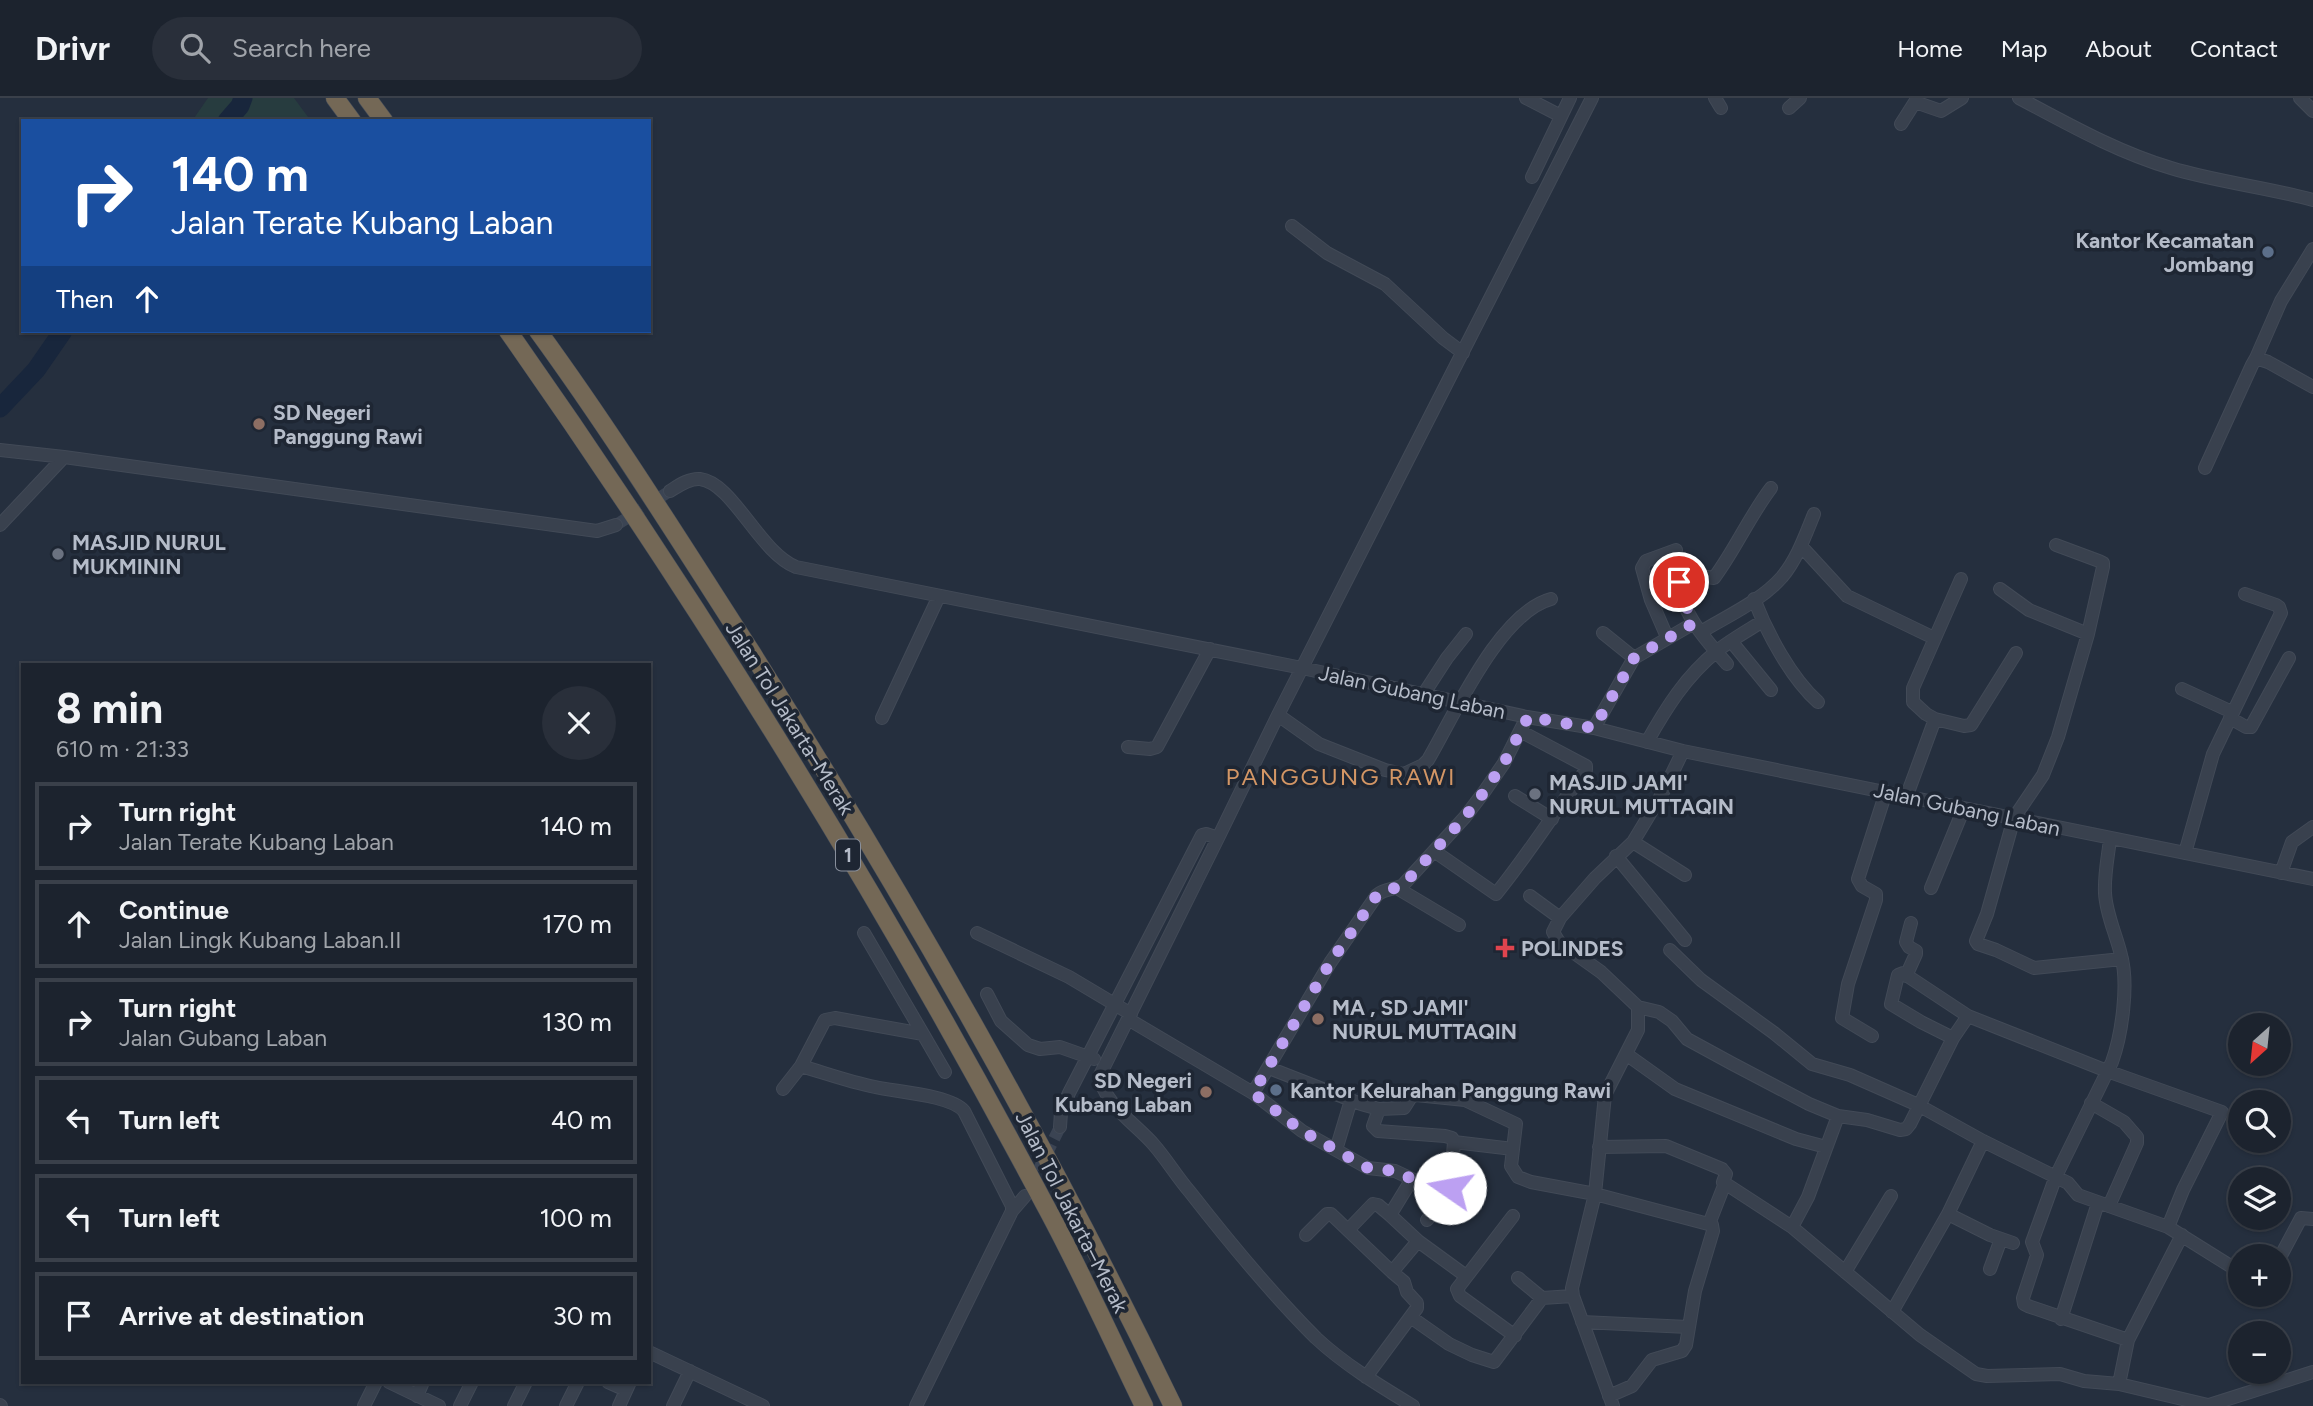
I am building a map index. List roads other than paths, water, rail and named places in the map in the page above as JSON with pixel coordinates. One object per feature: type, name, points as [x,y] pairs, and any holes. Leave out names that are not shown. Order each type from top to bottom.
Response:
[{"type":"highway","points":[[335,98],[351,119]]},
{"type":"highway","points":[[367,98],[383,119]]},
{"type":"highway","name":"Jalan Tol Jakarta–Merak","points":[[509,333],[616,487],[766,719],[906,953],[1045,1205],[1144,1406]]},
{"type":"highway","name":"Jalan Tol Jakarta–Merak","points":[[539,333],[675,533],[830,777],[964,1008],[1056,1175],[1173,1406]]},
{"type":"street","points":[[1527,98],[1561,117]]},
{"type":"street","points":[[1532,177],[1570,98]]},
{"type":"street","points":[[1060,1127],[1064,1105],[1123,1010],[1218,838],[1592,98]]},
{"type":"street","points":[[1789,108],[1800,98]]},
{"type":"street","points":[[1901,124],[1915,102],[1941,111],[1962,98]]},
{"type":"street","points":[[2019,98],[2081,131],[2154,163],[2313,200]]},
{"type":"street","points":[[2300,98],[2313,111]]},
{"type":"street","points":[[1292,226],[1327,253],[1384,284],[1463,353]]},
{"type":"street","points":[[2205,468],[2281,301],[2313,248]]},
{"type":"street","points":[[2256,358],[2313,387]]},
{"type":"street","points":[[4,453],[64,457],[597,531],[616,525]]},
{"type":"street","points":[[0,525],[64,457]]},
{"type":"street","name":"Jalan Gubang Laban","points":[[670,491],[684,482],[698,479],[713,484],[776,555],[796,567],[1303,668],[1528,717],[1594,728],[1684,751],[2313,879]]},
{"type":"street","points":[[1727,664],[1697,628],[1681,595],[1680,577],[1684,573],[1714,578],[1771,488]]},
{"type":"street","points":[[1594,728],[1634,658],[1667,637],[1697,628],[1754,599],[1781,578],[1801,546],[1814,514]]},
{"type":"street","points":[[2056,545],[2103,564],[2088,634],[2058,737],[2048,764],[2014,818],[1995,888],[1976,943],[2034,968],[2122,960]]},
{"type":"street","points":[[1801,546],[1847,596],[1934,638]]},
{"type":"street","points":[[1667,637],[1651,600],[1642,568],[1646,561],[1676,550]]},
{"type":"street","points":[[1961,579],[1916,679],[1913,702],[1935,719],[1970,725],[2016,653]]},
{"type":"street","points":[[2000,589],[2029,610],[2088,634]]},
{"type":"street","points":[[2185,853],[2209,764],[2281,613],[2276,605],[2245,594]]},
{"type":"street","points":[[882,719],[939,596]]},
{"type":"street","points":[[1278,715],[1319,744],[1385,770],[1404,774],[1428,760],[1486,660],[1514,623],[1542,601],[1551,599]]},
{"type":"street","points":[[1754,599],[1763,621],[1799,681],[1818,702]]},
{"type":"street","points":[[1647,742],[1675,694],[1716,651],[1763,621]]},
{"type":"street","points":[[1603,633],[1634,658]]},
{"type":"street","points":[[1423,695],[1466,634]]},
{"type":"street","points":[[1731,641],[1771,690]]},
{"type":"street","points":[[1128,747],[1157,747],[1210,649]]},
{"type":"street","points":[[2182,689],[2231,715],[2246,727],[2251,727],[2289,658]]},
{"type":"street","points":[[1253,1093],[1330,963],[1377,895],[1385,889],[1400,887],[1434,851],[1484,792],[1504,763],[1528,717]]},
{"type":"street","points":[[1907,795],[1935,719]]},
{"type":"street","points":[[1434,851],[1496,894],[1552,819],[1586,770],[1586,766],[1520,731]]},
{"type":"street","points":[[1684,751],[1633,842],[1616,856],[1560,918],[1554,927],[1554,936],[1601,972],[1637,1007],[1659,1012],[1672,1021],[1687,1039],[1809,1104],[1838,1116],[1867,1120],[1900,1130],[1910,1125],[1953,1038],[1968,1016]]},
{"type":"street","points":[[1872,1037],[1842,1018],[1848,984],[1876,901],[1876,894],[1862,886],[1858,879],[1886,792]]},
{"type":"street","points":[[1516,796],[1552,819]]},
{"type":"street","points":[[1931,888],[1964,808]]},
{"type":"street","points":[[2281,873],[2292,842],[2313,827]]},
{"type":"street","points":[[1218,838],[1202,835],[1123,1010],[1094,1059],[1103,1090],[1156,1147],[1187,1190],[1317,1339],[1366,1377],[1413,1406]]},
{"type":"street","points":[[2110,839],[2104,891],[2107,912],[2122,960],[2124,1003],[2116,1050],[2056,1176],[2032,1242],[2037,1255],[2023,1298],[2024,1304],[2028,1306],[2128,1340]]},
{"type":"street","points":[[1633,842],[1685,875]]},
{"type":"street","points":[[1616,856],[1685,940]]},
{"type":"street","points":[[1400,887],[1459,926]]},
{"type":"street","points":[[1530,896],[1560,918]]},
{"type":"street","points":[[1906,975],[1916,954],[1906,942],[1911,923]]},
{"type":"street","points":[[864,933],[944,1072]]},
{"type":"street","points":[[977,933],[1069,977],[1253,1093],[1302,1131],[1368,1168],[1395,1171],[1429,1185],[1450,1188]]},
{"type":"street","points":[[1670,950],[1701,980],[1812,1064],[1850,1075],[1918,1105],[1983,1141],[2056,1176],[2069,1184],[2078,1195],[2168,1227],[2228,1264]]},
{"type":"street","points":[[1953,1038],[1891,1004],[1899,975],[1903,973],[1968,1016],[2107,1071],[2222,1112],[2183,1190],[2168,1227]]},
{"type":"street","points":[[987,994],[1001,1021],[1028,1045],[1041,1049],[1060,1047],[1094,1059]]},
{"type":"street","points":[[1269,1068],[1379,1109],[1404,1108],[1416,1094],[1465,1100],[1514,1122],[1511,1167],[1518,1177],[1595,1194],[1712,1225],[1713,1231],[1688,1327],[1686,1345],[1682,1351],[1652,1360],[1632,1386],[1611,1401],[1572,1288],[1595,1194],[1605,1095],[1638,1030],[1637,1007]]},
{"type":"street","points":[[783,1089],[801,1066],[827,1019],[835,1018],[923,1034]]},
{"type":"street","points":[[1626,1054],[1675,1089],[1796,1139],[1826,1147]]},
{"type":"street","points":[[801,1066],[874,1087],[958,1105],[964,1111],[1012,1206],[1012,1211]]},
{"type":"street","points":[[1336,1150],[1351,1100]]},
{"type":"street","points":[[2061,1318],[2103,1205],[2137,1143],[2137,1137],[2124,1122],[2091,1103]]},
{"type":"street","points":[[1379,1109],[1373,1126],[1375,1130],[1445,1136],[1454,1142],[1513,1149]]},
{"type":"street","points":[[1792,1227],[1808,1197],[1838,1116]]},
{"type":"street","points":[[1892,1312],[1948,1214],[1983,1141]]},
{"type":"street","points":[[1427,1220],[1448,1195],[1454,1142]]},
{"type":"street","points":[[1599,1147],[1672,1147],[1722,1170],[1726,1174],[1724,1184],[1709,1224]]},
{"type":"street","points":[[1390,1215],[1412,1179]]},
{"type":"street","points":[[1724,1184],[1792,1227],[1920,1335],[1976,1374],[1987,1377],[2060,1374],[2084,1381],[2119,1384],[2207,1406],[2222,1404],[2313,1372]]},
{"type":"street","points":[[916,1406],[1012,1211],[1025,1196]]},
{"type":"street","points":[[1845,1272],[1891,1196]]},
{"type":"street","points":[[1348,1230],[1373,1204],[1378,1205],[1418,1241],[1466,1276]]},
{"type":"street","points":[[1306,1236],[1329,1214],[1405,1284],[1407,1292],[1417,1303],[1412,1318],[1366,1377]]},
{"type":"street","points":[[1948,1214],[2007,1241],[1990,1269]]},
{"type":"street","points":[[1513,1216],[1466,1276],[1457,1292],[1514,1336]]},
{"type":"street","points":[[2287,1244],[2301,1218],[2313,1219]]},
{"type":"street","points":[[2119,1384],[2128,1340],[2182,1235]]},
{"type":"street","points":[[1392,1272],[1418,1241]]},
{"type":"street","points":[[1518,1278],[1542,1298],[1573,1296]]},
{"type":"street","points":[[1412,1318],[1449,1344],[1491,1362],[1498,1360],[1542,1298]]},
{"type":"street","points":[[1582,1322],[1688,1327]]},
{"type":"street","points":[[651,1353],[763,1406]]},
{"type":"street","points":[[673,1406],[690,1371]]},
{"type":"street","points":[[364,1406],[375,1384]]},
{"type":"street","points":[[392,1384],[439,1406]]},
{"type":"street","points":[[417,1396],[422,1384]]},
{"type":"street","points":[[460,1406],[471,1384]]},
{"type":"street","points":[[514,1406],[525,1384]]},
{"type":"street","points":[[566,1406],[577,1384]]},
{"type":"street","points":[[619,1406],[628,1387]]},
{"type":"street","points":[[730,1406],[736,1394]]},
{"type":"waterway","points":[[229,119],[243,98]]},
{"type":"waterway","points":[[0,408],[36,370],[62,333]]},
{"type":"tunnel","points":[[616,525],[670,491]]},
{"type":"tunnel","points":[[1030,1187],[1060,1127]]},
{"type":"place","name":"Kantor Kecamatan Jombang","points":[[2268,252]]},
{"type":"place","name":"SD Negeri Panggung Rawi","points":[[259,424]]},
{"type":"place","name":"MASJID NURUL MUKMININ","points":[[58,554]]},
{"type":"place","name":"MASJID JAMI' NURUL MUTTAQIN","points":[[1535,794]]},
{"type":"place","name":"POLINDES","points":[[1505,948]]},
{"type":"place","name":"MA , SD JAMI' NURUL MUTTAQIN","points":[[1318,1019]]},
{"type":"place","name":"Kantor Kelurahan Panggung Rawi","points":[[1276,1090]]},
{"type":"place","name":"SD Negeri Kubang Laban","points":[[1206,1092]]},
{"type":"district","name":"PANGGUNG RAWI","points":[[1341,776]]}]
